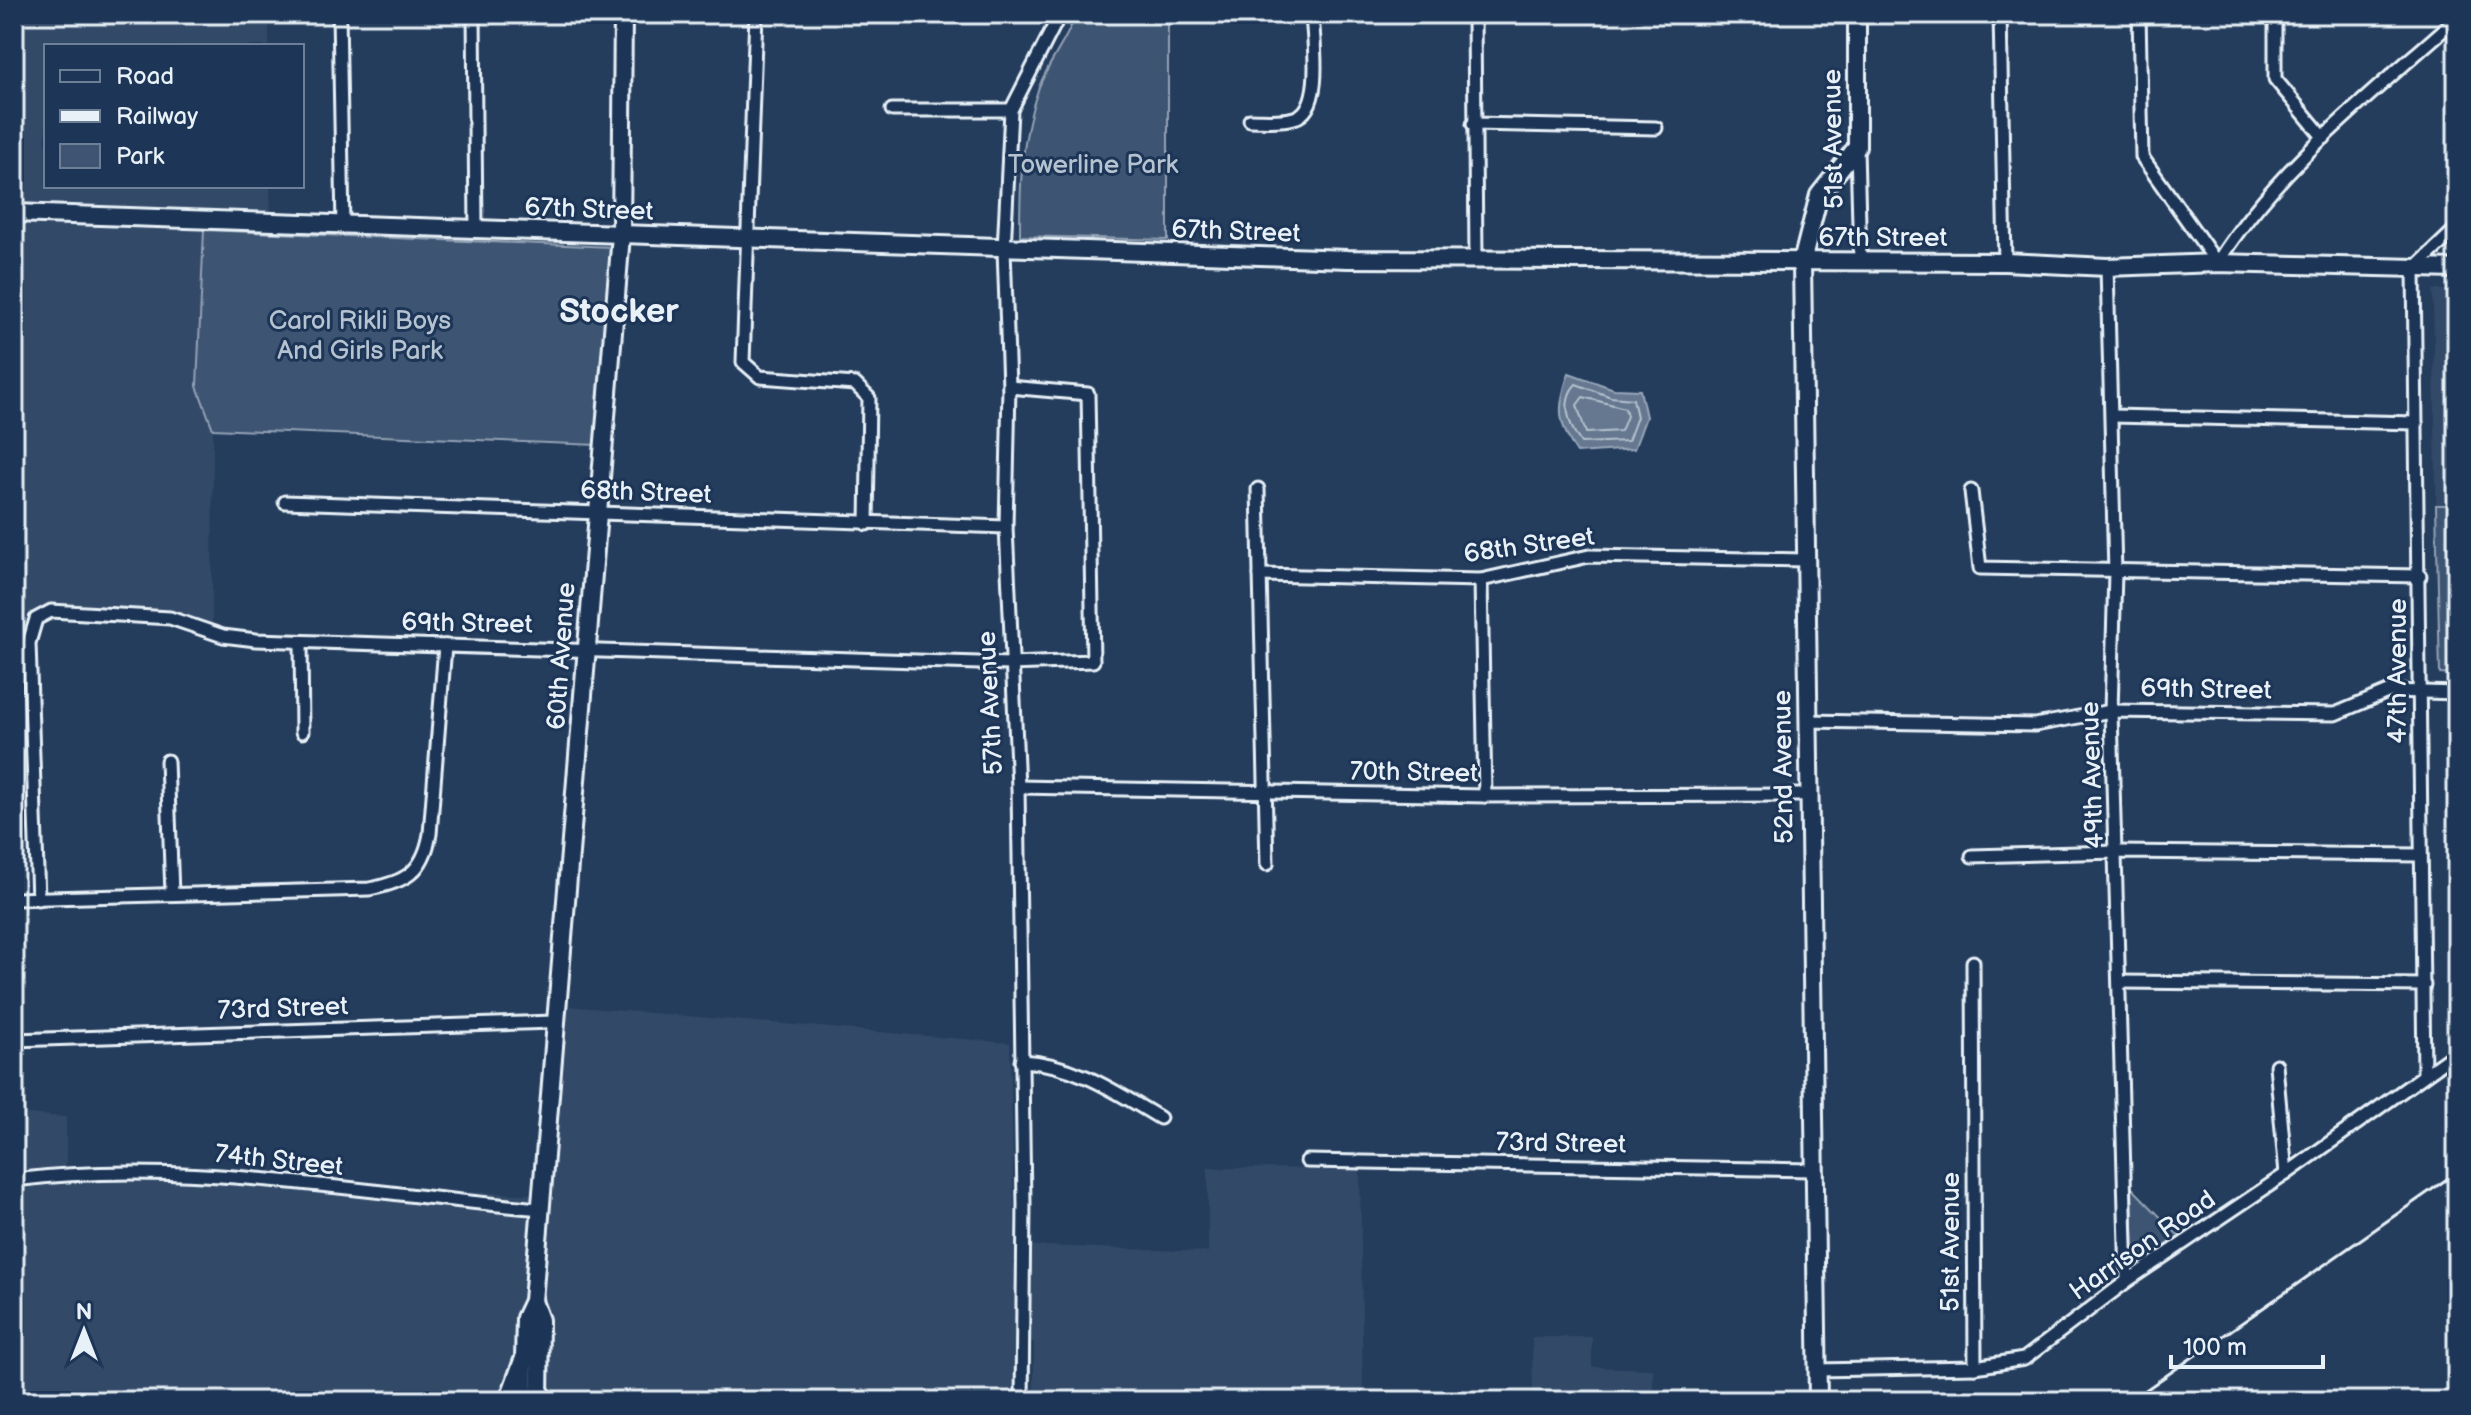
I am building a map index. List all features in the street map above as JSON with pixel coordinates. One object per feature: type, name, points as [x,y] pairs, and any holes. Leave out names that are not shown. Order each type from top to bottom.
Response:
[{"type":"main road","points":[[509,1401],[523,1363]]},
{"type":"street","points":[[339,14],[343,227]]},
{"type":"street","points":[[474,14],[476,230]]},
{"type":"street","name":"60th Avenue","points":[[536,1399],[523,1363],[525,1318],[533,1301],[621,235],[623,14]]},
{"type":"street","points":[[756,14],[743,362],[760,377],[855,384],[869,398],[867,524]]},
{"type":"street","name":"57th Avenue","points":[[1022,1401],[1018,787],[1006,527],[1009,387],[1004,250],[1011,110],[1060,14]]},
{"type":"street","points":[[1250,120],[1294,118],[1308,107],[1315,82],[1312,14]]},
{"type":"street","points":[[1474,14],[1476,260]]},
{"type":"street","name":"51st Avenue","points":[[1857,14],[1860,262]]},
{"type":"street","points":[[2000,14],[2005,262]]},
{"type":"street","points":[[2139,14],[2142,157],[2217,263],[2238,229],[2324,138],[2453,17]]},
{"type":"street","points":[[2275,14],[2275,79],[2324,138]]},
{"type":"street","points":[[892,110],[1011,110]]},
{"type":"street","points":[[1473,124],[1656,128]]},
{"type":"street","name":"52nd Avenue","points":[[1818,1401],[1802,262],[1819,195],[1857,147]]},
{"type":"street","name":"67th Street","points":[[14,213],[1004,250],[1476,260],[2005,262],[2107,267],[2217,263],[2457,269]]},
{"type":"street","points":[[2414,269],[2457,228]]},
{"type":"street","name":"49th Avenue","points":[[2107,267],[2115,573],[2111,711],[2127,1281]]},
{"type":"street","name":"47th Avenue","points":[[2414,269],[2424,1073]]},
{"type":"street","name":"69th Street","points":[[38,899],[29,643],[36,619],[51,611],[170,618],[223,636],[301,642],[587,648],[1010,664],[1093,661],[1088,394],[1009,387]]},
{"type":"street","points":[[2112,416],[2416,423]]},
{"type":"street","points":[[1258,489],[1267,864]]},
{"type":"street","points":[[1971,491],[1980,568],[2115,573],[2420,576]]},
{"type":"street","name":"68th Street","points":[[285,502],[1006,527]]},
{"type":"street","name":"68th Street","points":[[1260,575],[1481,580],[1589,556],[1804,560]]},
{"type":"street","points":[[1481,580],[1485,796]]},
{"type":"street","points":[[301,642],[302,732]]},
{"type":"street","points":[[14,899],[369,889],[403,881],[412,873],[428,847],[445,646]]},
{"type":"street","name":"69th Street","points":[[1807,721],[2035,725],[2111,711],[2335,714],[2390,691],[2457,693]]},
{"type":"street","points":[[167,761],[172,894]]},
{"type":"street","name":"70th Street","points":[[1018,787],[1485,796],[1809,795]]},
{"type":"street","points":[[1972,856],[2117,852],[2419,855]]},
{"type":"street","name":"51st Avenue","points":[[1973,962],[1975,1367]]},
{"type":"street","points":[[2121,982],[2424,985]]},
{"type":"street","name":"73rd Street","points":[[14,1040],[554,1022]]},
{"type":"street","name":"Harrison Road","points":[[1817,1370],[1975,1367],[2024,1359],[2127,1281],[2286,1174],[2457,1052]]},
{"type":"street","points":[[1021,1061],[1054,1064],[1077,1072],[1160,1118]]},
{"type":"street","points":[[2276,1065],[2286,1174]]},
{"type":"street","name":"73rd Street","points":[[1307,1161],[1813,1170]]},
{"type":"street","name":"74th Street","points":[[14,1180],[69,1174],[172,1172],[540,1209]]},
{"type":"street","name":"60th Avenue","points":[[533,1301],[540,1320],[536,1399]]},
{"type":"shaded area","points":[[14,14],[269,14],[269,44],[44,44],[44,188],[270,188],[271,214],[14,203]]},
{"type":"shaded area","points":[[14,223],[204,230],[197,386],[213,429],[212,627],[181,613],[154,609],[49,605],[31,613],[14,612]]},
{"type":"shaded area","points":[[2433,290],[2457,290],[2457,675],[2439,674]]},
{"type":"shaded area","points":[[566,1006],[1010,1043],[1015,1245],[1208,1252],[1208,1168],[1360,1169],[1363,1401],[1034,1401],[1034,1342],[1017,1343],[1016,1401],[534,1401],[539,1326],[511,1401],[135,1401],[14,1388],[14,1113],[66,1117],[66,1178],[551,1195]]},
{"type":"shaded area","points":[[1532,1337],[1592,1337],[1592,1367],[1653,1369],[1653,1401],[1533,1401]]},
{"type":"green space","name":"Towerline Park","points":[[1076,14],[1168,14],[1168,240],[1020,236],[1020,197],[1028,124],[1039,87]]},
{"type":"green space","name":"Carol Rikli Boys And Girls Park","points":[[204,230],[612,247],[597,445],[213,429],[197,386]]},
{"type":"green space","points":[[2436,505],[2457,505],[2457,675],[2440,674]]},
{"type":"green space","points":[[2132,1188],[2181,1238],[2134,1266]]},
{"type":"water","points":[[1569,373],[1614,389],[1640,390],[1646,417],[1634,449],[1577,453],[1561,414],[1562,395]]},
{"type":"railway","points":[[2130,1401],[2457,1172]]},
{"type":"district","name":"Stocker","points":[[619,311]]}]
